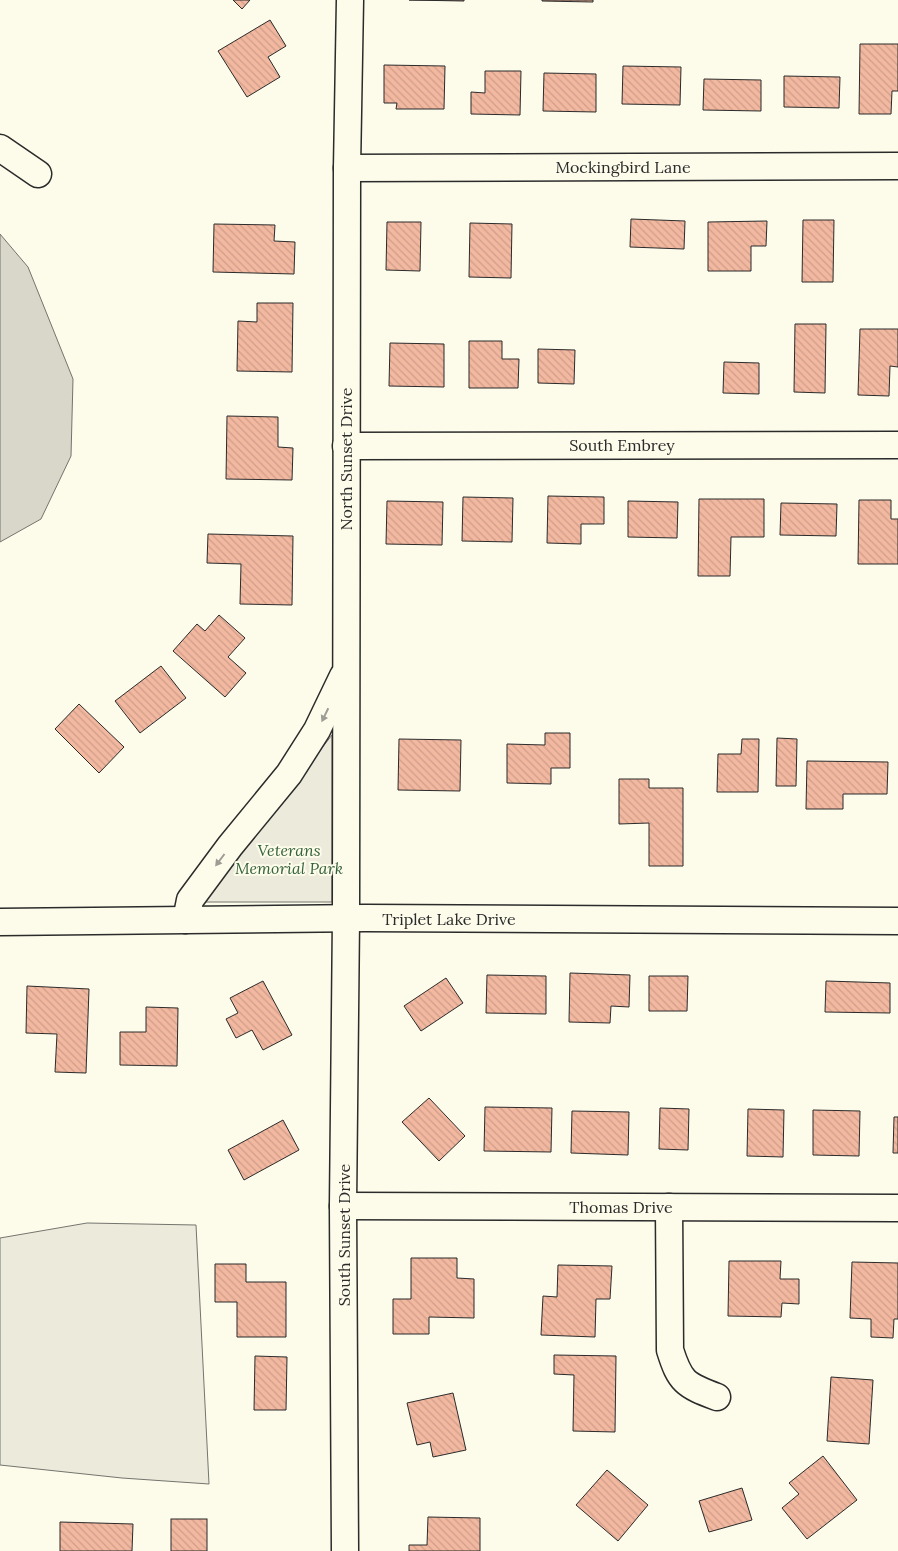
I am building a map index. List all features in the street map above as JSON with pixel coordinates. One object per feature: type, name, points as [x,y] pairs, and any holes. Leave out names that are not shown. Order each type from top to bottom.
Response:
[{"type":"street","name":"North Sunset Drive","points":[[346,918],[347,168],[350,0]]},
{"type":"street","points":[[0,148],[38,174]]},
{"type":"street","name":"Mockingbird Lane","points":[[347,168],[898,166]]},
{"type":"street","name":"South Embrey","points":[[346,446],[898,445]]},
{"type":"street","points":[[186,920],[190,900],[230,846],[289,774],[318,730],[346,671]]},
{"type":"street","name":"Triplet Lake Drive","points":[[0,922],[346,918],[898,921]]},
{"type":"street","name":"South Sunset Drive","points":[[344,1551],[343,1206],[346,918]]},
{"type":"street","name":"Thomas Drive","points":[[343,1206],[898,1208]]},
{"type":"street","points":[[669,1207],[670,1350],[676,1370],[685,1382],[698,1390],[716,1397]]},
{"type":"green space","name":"Veterans Memorial Park","points":[[332,735],[332,902],[202,902]]},
{"type":"green space","points":[[87,1223],[196,1225],[209,1484],[122,1478],[0,1465],[0,1238]]},
{"type":"shaded area","points":[[0,234],[28,267],[73,379],[71,456],[41,519],[0,542]]},
{"type":"building","points":[[233,0],[250,0],[242,9]]},
{"type":"building","points":[[409,0],[464,0],[464,1]]},
{"type":"building","points":[[593,0],[593,2],[542,1]]},
{"type":"building","points":[[270,20],[286,46],[268,57],[280,77],[247,97],[218,51]]},
{"type":"building","points":[[860,44],[898,44],[898,91],[892,91],[891,114],[859,114]]},
{"type":"building","points":[[384,65],[445,66],[444,109],[396,109],[397,103],[384,103]]},
{"type":"building","points":[[623,66],[681,67],[680,105],[622,104]]},
{"type":"building","points":[[485,71],[521,71],[520,115],[471,114],[471,92],[485,93]]},
{"type":"building","points":[[544,73],[596,74],[596,112],[543,111]]},
{"type":"building","points":[[784,76],[840,77],[839,108],[784,107]]},
{"type":"building","points":[[704,79],[761,80],[761,111],[703,110]]},
{"type":"building","points":[[631,219],[685,221],[684,249],[630,247]]},
{"type":"building","points":[[803,220],[834,220],[833,282],[802,282]]},
{"type":"building","points":[[767,221],[766,246],[751,246],[751,271],[708,271],[708,222]]},
{"type":"building","points":[[387,222],[421,222],[420,271],[386,270]]},
{"type":"building","points":[[470,223],[512,224],[511,278],[469,277]]},
{"type":"building","points":[[214,224],[275,225],[274,241],[295,242],[294,274],[213,272]]},
{"type":"building","points":[[257,303],[293,303],[292,372],[237,371],[238,321],[257,322]]},
{"type":"building","points":[[795,324],[826,324],[825,393],[794,392]]},
{"type":"building","points":[[860,329],[898,329],[898,367],[890,366],[889,396],[858,395]]},
{"type":"building","points":[[469,341],[502,341],[502,359],[519,359],[518,388],[469,388]]},
{"type":"building","points":[[390,343],[444,344],[444,387],[389,386]]},
{"type":"building","points":[[538,349],[575,350],[574,384],[538,383]]},
{"type":"building","points":[[724,362],[759,363],[759,394],[723,393]]},
{"type":"building","points":[[227,416],[278,417],[278,447],[293,448],[292,480],[226,479]]},
{"type":"building","points":[[548,496],[604,497],[604,524],[581,524],[581,544],[547,543]]},
{"type":"building","points":[[463,497],[513,498],[512,542],[462,541]]},
{"type":"building","points":[[699,499],[764,499],[764,537],[731,537],[730,576],[698,576]]},
{"type":"building","points":[[859,500],[891,500],[891,519],[898,519],[898,564],[858,564]]},
{"type":"building","points":[[387,501],[443,502],[442,545],[386,544]]},
{"type":"building","points":[[628,501],[678,502],[677,538],[628,537]]},
{"type":"building","points":[[781,503],[837,504],[836,536],[780,535]]},
{"type":"building","points":[[208,534],[293,536],[292,605],[240,604],[241,564],[207,563]]},
{"type":"building","points":[[219,615],[245,638],[228,657],[246,673],[225,697],[173,651],[197,624],[205,631]]},
{"type":"building","points":[[161,666],[186,698],[140,733],[115,701]]},
{"type":"building","points":[[79,704],[124,747],[99,773],[55,729]]},
{"type":"building","points":[[545,733],[570,733],[570,768],[551,768],[551,784],[507,783],[507,744],[545,745]]},
{"type":"building","points":[[777,738],[797,739],[796,786],[776,786]]},
{"type":"building","points":[[399,739],[461,740],[460,791],[398,790]]},
{"type":"building","points":[[742,739],[759,739],[758,792],[717,792],[718,754],[741,754]]},
{"type":"building","points":[[807,761],[888,762],[887,794],[843,794],[843,809],[806,809]]},
{"type":"building","points":[[619,779],[649,779],[649,788],[683,788],[683,866],[649,866],[649,823],[619,824]]},
{"type":"building","points":[[570,973],[630,975],[629,1007],[611,1006],[610,1023],[569,1022]]},
{"type":"building","points":[[487,975],[546,976],[546,1014],[486,1013]]},
{"type":"building","points":[[649,976],[688,976],[687,1011],[649,1011]]},
{"type":"building","points":[[446,978],[463,1003],[421,1031],[404,1006]]},
{"type":"building","points":[[263,981],[292,1035],[263,1050],[252,1030],[236,1038],[226,1019],[238,1013],[230,998]]},
{"type":"building","points":[[826,981],[890,983],[890,1013],[825,1012]]},
{"type":"building","points":[[27,986],[89,989],[86,1073],[55,1072],[57,1034],[26,1033]]},
{"type":"building","points":[[146,1007],[178,1008],[177,1066],[120,1065],[120,1032],[146,1032]]},
{"type":"building","points":[[429,1098],[465,1136],[439,1161],[402,1122]]},
{"type":"building","points":[[485,1107],[552,1108],[551,1152],[484,1151]]},
{"type":"building","points":[[660,1108],[689,1109],[688,1150],[659,1149]]},
{"type":"building","points":[[748,1109],[784,1110],[783,1157],[747,1156]]},
{"type":"building","points":[[813,1110],[860,1111],[859,1156],[813,1155]]},
{"type":"building","points":[[572,1111],[629,1112],[628,1155],[571,1153]]},
{"type":"building","points":[[894,1117],[898,1117],[898,1153],[893,1153]]},
{"type":"building","points":[[283,1120],[299,1150],[244,1180],[228,1150]]},
{"type":"building","points":[[411,1258],[457,1258],[457,1278],[474,1279],[474,1318],[429,1317],[429,1334],[393,1334],[393,1299],[411,1299]]},
{"type":"building","points":[[729,1261],[781,1261],[780,1279],[799,1279],[799,1304],[782,1303],[781,1317],[728,1316]]},
{"type":"building","points":[[852,1262],[898,1263],[898,1319],[894,1319],[893,1338],[871,1337],[871,1319],[850,1318]]},
{"type":"building","points":[[215,1264],[246,1264],[246,1282],[286,1282],[286,1337],[237,1337],[237,1302],[215,1302]]},
{"type":"building","points":[[558,1265],[612,1266],[610,1299],[596,1299],[595,1337],[541,1335],[543,1296],[557,1297]]},
{"type":"building","points":[[554,1355],[616,1356],[615,1432],[573,1431],[574,1375],[554,1374]]},
{"type":"building","points":[[255,1356],[287,1357],[286,1410],[254,1410]]},
{"type":"building","points":[[831,1377],[873,1380],[869,1444],[827,1441]]},
{"type":"building","points":[[453,1393],[466,1450],[433,1457],[430,1442],[417,1445],[407,1403]]},
{"type":"building","points":[[823,1456],[857,1500],[807,1539],[782,1508],[799,1494],[789,1483]]},
{"type":"building","points":[[607,1470],[648,1505],[618,1541],[576,1505]]},
{"type":"building","points":[[742,1488],[752,1520],[709,1532],[699,1501]]},
{"type":"building","points":[[428,1517],[480,1518],[480,1551],[409,1551],[409,1545],[427,1545]]},
{"type":"building","points":[[171,1519],[207,1519],[207,1551],[171,1551]]},
{"type":"building","points":[[60,1522],[133,1524],[132,1551],[60,1551]]}]
